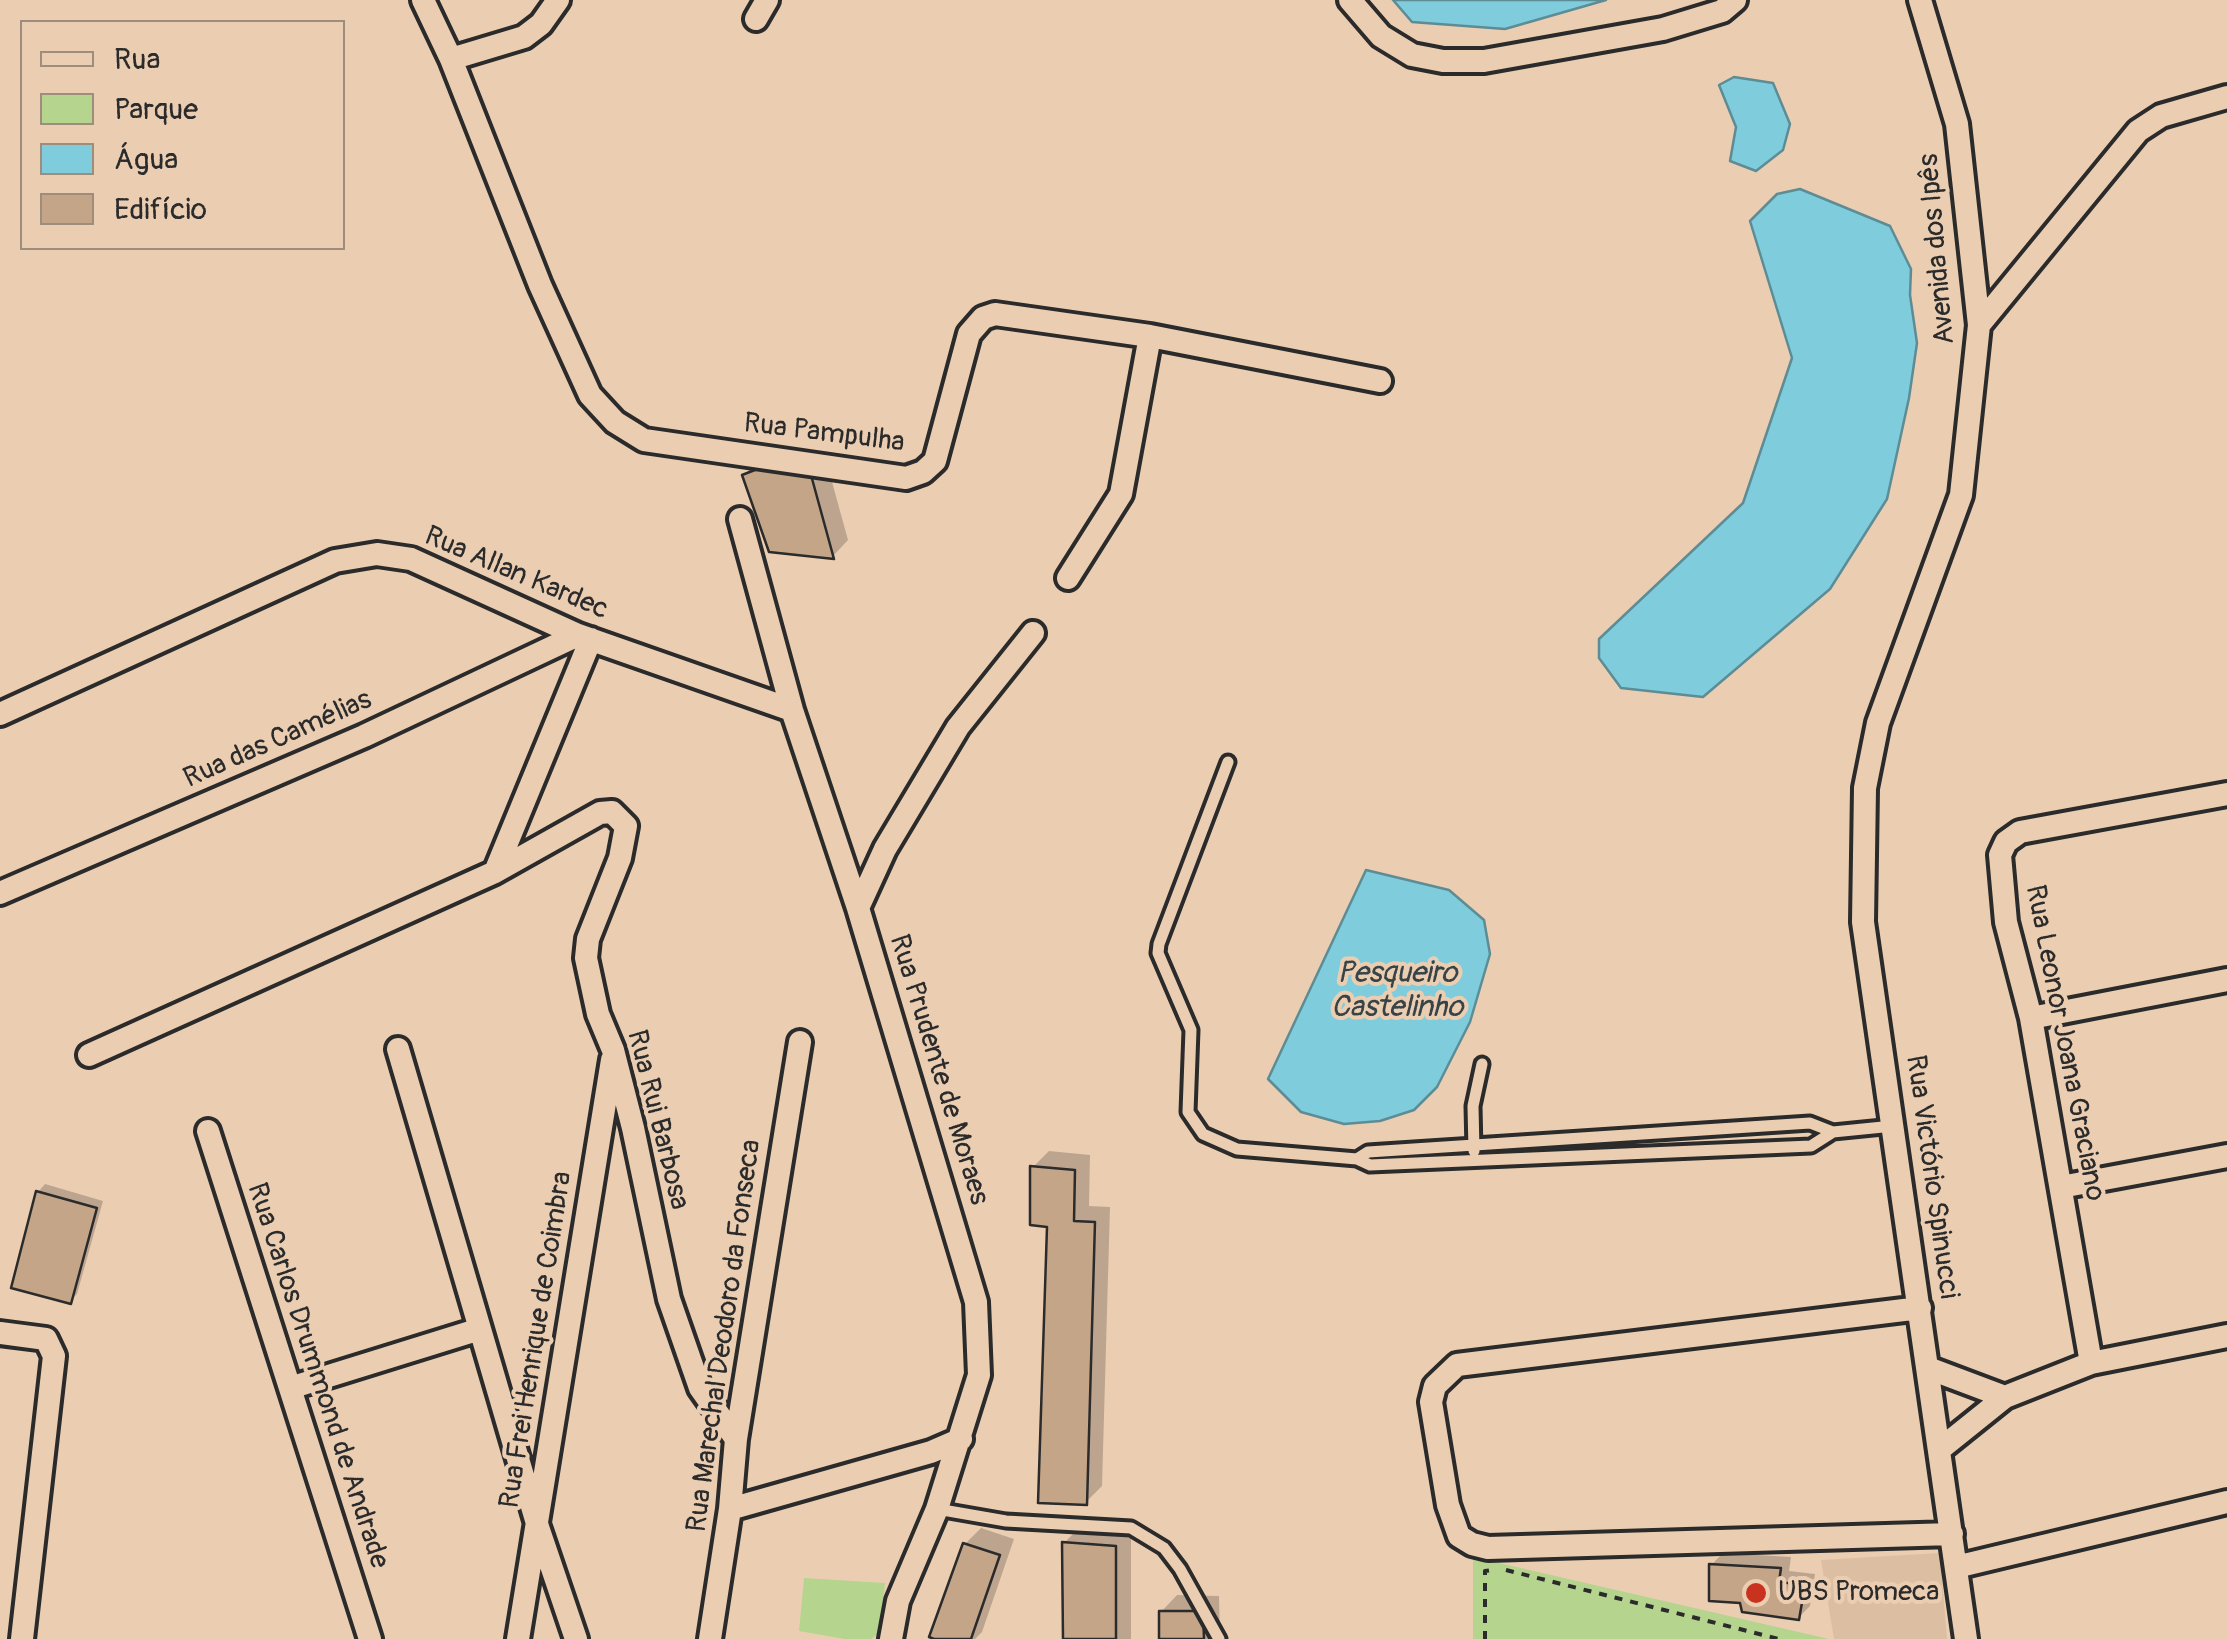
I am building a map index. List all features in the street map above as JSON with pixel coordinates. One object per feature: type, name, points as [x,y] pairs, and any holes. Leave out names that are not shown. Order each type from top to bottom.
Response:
[{"type":"street","name":"Rua Pampulha","points":[[423,0],[451,59],[540,285],[590,395],[614,422],[644,440],[906,478],[923,472],[935,461],[968,334],[983,318],[995,314],[1150,336],[1380,382]]},
{"type":"street","points":[[451,59],[524,37],[541,24],[558,0]]},
{"type":"street","points":[[1350,0],[1382,36],[1412,55],[1443,61],[1484,61],[1663,29],[1722,11],[1736,0]]},
{"type":"street","name":"Avenida dos Ipês","points":[[1878,722],[1961,494],[1979,325],[1957,124],[1920,0]]},
{"type":"street","points":[[1979,325],[2138,132],[2161,116],[2227,97]]},
{"type":"street","points":[[1068,578],[1121,494],[1150,336]]},
{"type":"street","name":"Rua Prudente de Moraes","points":[[740,519],[792,710],[858,908],[976,1302],[979,1375],[937,1510],[898,1601],[890,1639]]},
{"type":"street","name":"Rua Allan Kardec","points":[[0,714],[335,561],[377,554],[411,559],[585,637],[792,710]]},
{"type":"street","points":[[858,908],[885,849],[958,727],[1033,633]]},
{"type":"street","points":[[88,1054],[495,872],[585,637]]},
{"type":"street","name":"Rua das Camélias","points":[[0,893],[585,637]]},
{"type":"street","name":"Rua Victório Spinucci","points":[[1878,722],[1865,788],[1863,922],[1966,1639]]},
{"type":"street","name":"Rua Leonor Joana Graciano","points":[[2091,1363],[2031,1018],[2006,922],[2000,855],[2006,842],[2020,832],[2227,794]]},
{"type":"street","name":"Rua Rui Barbosa","points":[[495,872],[600,813],[612,812],[626,826],[620,858],[588,939],[586,958],[598,1014],[613,1050],[670,1299],[700,1388],[736,1439]]},
{"type":"street","points":[[2031,1018],[2227,980]]},
{"type":"street","name":"Rua Marechal Deodoro da Fonseca","points":[[710,1639],[730,1509],[736,1439],[800,1042]]},
{"type":"street","points":[[398,1049],[538,1527],[576,1639]]},
{"type":"street","name":"Rua Frei Henrique de Coimbra","points":[[518,1639],[613,1050]]},
{"type":"street","name":"Rua Carlos Drummond de Andrade","points":[[208,1131],[370,1639]]},
{"type":"street","points":[[2062,1186],[2227,1156]]},
{"type":"street","points":[[1920,1308],[1456,1365],[1435,1386],[1431,1402],[1448,1505],[1459,1536],[1472,1544],[1488,1548],[1952,1534]]},
{"type":"street","points":[[290,1388],[480,1328]]},
{"type":"street","points":[[0,1333],[46,1339],[54,1356],[22,1639]]},
{"type":"street","points":[[1939,1450],[2005,1397],[2091,1363],[2227,1336]]},
{"type":"street","points":[[1928,1368],[2005,1397]]},
{"type":"street","points":[[730,1509],[931,1452],[960,1438]]},
{"type":"street","points":[[1956,1567],[2227,1502]]},
{"type":"lane","points":[[1228,762],[1158,944],[1191,1030],[1188,1112],[1203,1134],[1237,1149],[1357,1159],[1370,1165],[1811,1146],[1833,1132]]},
{"type":"lane","points":[[1475,1160],[1473,1106],[1482,1064]]},
{"type":"lane","points":[[1357,1159],[1368,1152],[1472,1144],[1810,1124],[1833,1132],[1893,1126]]},
{"type":"lane","points":[[1706,1130],[1706,1152]]},
{"type":"lane","points":[[1597,1137],[1597,1156]]},
{"type":"lane","points":[[937,1510],[1006,1521],[1131,1528],[1164,1548],[1172,1558],[1219,1639]]},
{"type":"path","points":[[1485,1639],[1485,1571],[1500,1568],[1779,1639]]},
{"type":"shaded area","points":[[1940,1553],[1947,1639],[1834,1639],[1821,1560]]},
{"type":"green space","points":[[1473,1557],[1829,1639],[1473,1639]]},
{"type":"green space","points":[[804,1578],[885,1583],[880,1632],[871,1639],[845,1639],[799,1631]]},
{"type":"water","points":[[1393,0],[1606,0],[1505,29],[1412,22]]},
{"type":"water","points":[[1734,77],[1773,83],[1790,124],[1783,150],[1756,171],[1730,161],[1736,127],[1719,85]]},
{"type":"water","points":[[1800,189],[1890,226],[1911,269],[1910,295],[1917,343],[1887,499],[1830,589],[1703,697],[1621,688],[1599,658],[1599,639],[1743,503],[1792,358],[1750,221],[1777,194]]},
{"type":"water","name":"Pesqueiro Castelinho","points":[[1366,870],[1449,890],[1484,920],[1490,954],[1470,1022],[1437,1087],[1414,1110],[1380,1121],[1344,1124],[1301,1112],[1268,1079]]},
{"type":"building","points":[[760,468],[811,475],[834,559],[769,552],[742,475]]},
{"type":"building","points":[[1030,1166],[1075,1170],[1074,1221],[1095,1222],[1087,1505],[1038,1503],[1047,1227],[1030,1225]]},
{"type":"building","points":[[36,1191],[97,1208],[71,1304],[11,1288]]},
{"type":"building","points":[[1062,1542],[1116,1546],[1116,1639],[1063,1639]]},
{"type":"building","points":[[963,1543],[1000,1555],[971,1639],[934,1639],[929,1637]]},
{"type":"building","name":"UBS Promeca","points":[[1709,1564],[1781,1568],[1779,1582],[1805,1585],[1799,1620],[1742,1612],[1740,1603],[1709,1601]]},
{"type":"building","points":[[1159,1611],[1203,1611],[1204,1639],[1159,1639]]},
{"type":"place","name":"UBS Promeca","points":[[1756,1593]]}]
